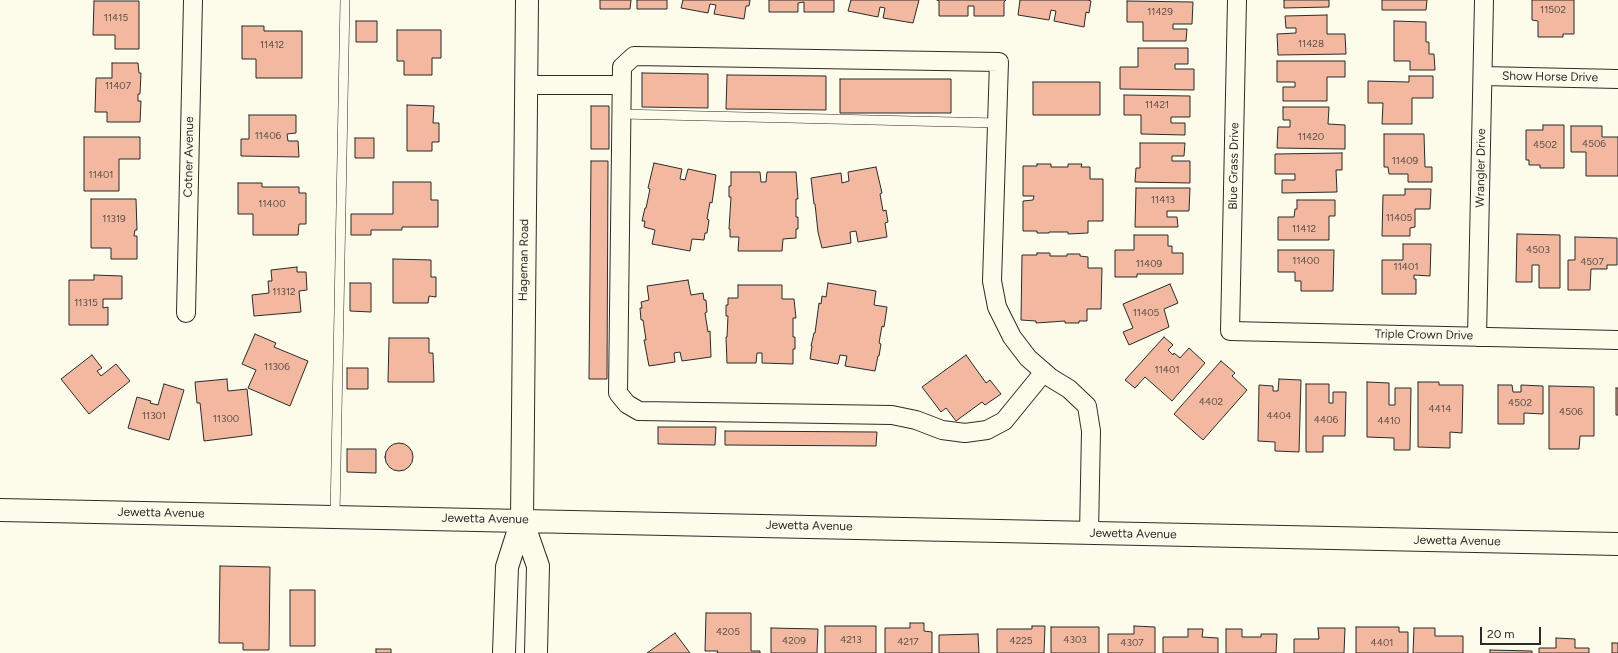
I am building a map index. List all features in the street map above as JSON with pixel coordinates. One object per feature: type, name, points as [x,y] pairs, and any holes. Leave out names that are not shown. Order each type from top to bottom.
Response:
[{"type":"street","name":"Cotner Avenue","points":[[186,313],[193,0]]},
{"type":"street","name":"Hageman Road","points":[[504,653],[506,568],[522,520],[527,0]]},
{"type":"street","name":"Blue Grass Drive","points":[[1230,331],[1237,0]]},
{"type":"street","name":"Wrangler Drive","points":[[1477,337],[1484,0]]},
{"type":"street","points":[[1044,372],[1004,421],[987,430],[965,433],[942,430],[916,420],[892,415],[639,410],[627,404],[618,393],[622,67],[634,56],[999,62],[992,281],[997,307],[1012,337],[1028,358],[1088,406],[1091,432],[1089,533]]},
{"type":"street","name":"Show Horse Drive","points":[[1483,76],[1618,79]]},
{"type":"street","points":[[526,85],[621,85]]},
{"type":"street","name":"Triple Crown Drive","points":[[1230,331],[1618,340]]},
{"type":"street","name":"Jewetta Avenue","points":[[0,510],[1618,544]]},
{"type":"street","name":"Hageman Road","points":[[522,520],[538,566],[536,653]]},
{"type":"lane","points":[[335,516],[346,0]]},
{"type":"lane","points":[[621,114],[997,123]]},
{"type":"building","points":[[600,0],[631,0],[630,9],[600,9]]},
{"type":"building","points":[[637,0],[667,0],[667,9],[637,9]]},
{"type":"building","points":[[683,0],[750,0],[749,6],[746,6],[744,19],[714,14],[716,5],[710,4],[708,13],[681,8]]},
{"type":"building","points":[[769,0],[834,0],[834,12],[804,12],[804,2],[798,3],[798,12],[769,12]]},
{"type":"building","points":[[851,0],[919,0],[913,23],[883,18],[885,8],[880,7],[878,17],[848,11]]},
{"type":"building","points":[[937,0],[1006,0],[1004,2],[1004,16],[974,16],[974,6],[968,6],[968,16],[939,16],[939,1]]},
{"type":"building","points":[[1020,0],[1091,1],[1089,13],[1086,12],[1084,27],[1054,21],[1056,11],[1051,10],[1049,20],[1018,15]]},
{"type":"building","points":[[1284,0],[1329,0],[1329,7],[1284,8]]},
{"type":"building","points":[[1382,0],[1427,0],[1426,10],[1382,10]]},
{"type":"building","points":[[1532,0],[1574,0],[1574,34],[1563,34],[1563,37],[1538,37],[1538,21],[1532,20]]},
{"type":"building","points":[[94,1],[139,1],[139,49],[115,49],[115,35],[93,35]]},
{"type":"building","points":[[1127,1],[1193,2],[1192,24],[1173,24],[1173,29],[1187,29],[1186,41],[1143,41],[1143,22],[1127,22]]},
{"type":"building","points":[[1327,15],[1327,34],[1345,34],[1346,54],[1278,55],[1277,34],[1296,33],[1296,28],[1286,28],[1285,16]]},
{"type":"building","points":[[356,21],[377,21],[377,42],[356,42]]},
{"type":"building","points":[[1394,21],[1426,22],[1426,42],[1429,42],[1429,54],[1434,54],[1435,70],[1410,70],[1410,61],[1394,61]]},
{"type":"building","points":[[242,26],[264,26],[264,31],[302,31],[302,78],[256,78],[256,59],[242,59]]},
{"type":"building","points":[[397,30],[441,30],[441,58],[432,58],[432,75],[404,75],[404,61],[397,61]]},
{"type":"building","points":[[1138,48],[1188,48],[1188,64],[1175,64],[1175,69],[1194,69],[1194,90],[1120,89],[1120,67],[1138,67]]},
{"type":"building","points":[[1277,61],[1345,61],[1345,77],[1327,77],[1327,101],[1283,101],[1283,87],[1295,87],[1295,82],[1277,82]]},
{"type":"building","points":[[112,63],[138,63],[139,73],[141,73],[140,94],[138,94],[138,101],[141,101],[140,122],[107,122],[107,112],[95,112],[96,78],[112,78]]},
{"type":"building","points":[[642,73],[708,74],[708,108],[642,107]]},
{"type":"building","points":[[727,75],[826,76],[826,110],[726,109]]},
{"type":"building","points":[[1409,76],[1433,76],[1433,98],[1412,98],[1412,124],[1382,124],[1383,103],[1368,103],[1368,81],[1409,82]]},
{"type":"building","points":[[840,79],[951,79],[951,113],[840,113]]},
{"type":"building","points":[[1033,82],[1100,82],[1100,115],[1033,115]]},
{"type":"building","points":[[1124,95],[1190,96],[1190,117],[1171,117],[1171,123],[1185,123],[1185,135],[1141,134],[1141,115],[1124,115]]},
{"type":"building","points":[[407,105],[434,106],[433,123],[439,123],[439,142],[432,142],[432,151],[407,151]]},
{"type":"building","points":[[591,106],[609,106],[609,149],[591,149]]},
{"type":"building","points":[[1283,107],[1329,107],[1328,124],[1345,125],[1345,149],[1277,148],[1278,127],[1290,127],[1290,120],[1283,120]]},
{"type":"building","points":[[249,115],[296,115],[296,133],[287,134],[288,141],[298,141],[299,157],[241,156],[241,139],[249,139]]},
{"type":"building","points":[[1543,125],[1564,125],[1564,168],[1540,168],[1540,165],[1529,165],[1529,160],[1526,160],[1526,130],[1543,130]]},
{"type":"building","points":[[1571,126],[1602,126],[1602,137],[1618,137],[1618,176],[1586,176],[1586,152],[1571,152]]},
{"type":"building","points":[[1384,134],[1424,134],[1425,167],[1432,167],[1432,182],[1408,182],[1408,174],[1389,174],[1388,167],[1384,167]]},
{"type":"building","points":[[84,137],[140,137],[140,159],[119,159],[119,191],[84,191]]},
{"type":"building","points":[[355,138],[374,138],[374,158],[355,158]]},
{"type":"building","points":[[1140,143],[1185,143],[1184,156],[1172,156],[1172,161],[1190,161],[1190,183],[1135,182],[1136,168],[1140,168]]},
{"type":"building","points":[[1342,153],[1342,170],[1336,170],[1337,192],[1282,193],[1282,180],[1295,180],[1295,174],[1275,174],[1275,154]]},
{"type":"building","points":[[591,161],[608,161],[607,379],[589,379]]},
{"type":"building","points":[[654,163],[682,169],[680,179],[685,180],[688,169],[716,175],[712,203],[710,202],[707,219],[709,220],[707,233],[705,233],[704,240],[692,239],[690,251],[652,244],[655,230],[644,227],[645,221],[642,221],[650,189],[648,188]]},
{"type":"building","points":[[1037,164],[1051,164],[1051,167],[1068,167],[1068,164],[1082,164],[1081,167],[1090,167],[1090,179],[1103,179],[1103,221],[1088,221],[1088,233],[1068,234],[1068,232],[1037,233],[1037,231],[1023,231],[1023,201],[1033,200],[1034,196],[1023,196],[1023,166],[1037,166]]},
{"type":"building","points":[[876,167],[882,193],[880,194],[883,211],[886,210],[888,222],[885,223],[887,237],[858,242],[856,231],[850,232],[851,243],[822,248],[818,232],[811,178],[841,173],[842,183],[849,181],[848,172]]},
{"type":"building","points":[[731,172],[760,172],[761,182],[766,182],[767,172],[796,172],[798,199],[796,199],[796,217],[798,217],[798,229],[796,229],[796,238],[783,239],[782,251],[738,251],[739,237],[730,237],[729,229],[731,197],[729,197],[729,186],[731,186]]},
{"type":"building","points":[[393,182],[431,182],[431,200],[438,200],[438,227],[402,227],[402,230],[371,230],[371,235],[351,235],[351,214],[393,214]]},
{"type":"building","points":[[238,183],[262,183],[262,187],[299,187],[299,193],[306,193],[306,224],[299,224],[298,235],[253,235],[253,214],[238,214]]},
{"type":"building","points":[[1136,188],[1190,188],[1189,211],[1167,211],[1167,217],[1177,217],[1178,227],[1135,227]]},
{"type":"building","points":[[1405,189],[1431,189],[1430,209],[1415,209],[1415,227],[1410,228],[1410,236],[1382,236],[1383,195],[1405,195]]},
{"type":"building","points":[[91,199],[136,199],[137,230],[135,230],[134,236],[137,236],[137,259],[111,259],[111,248],[91,248]]},
{"type":"building","points":[[1297,200],[1335,200],[1335,216],[1329,216],[1329,240],[1278,240],[1278,217],[1294,217],[1295,209],[1297,209]]},
{"type":"building","points":[[1517,234],[1560,235],[1560,288],[1539,288],[1539,265],[1532,265],[1532,282],[1516,282]]},
{"type":"building","points":[[1134,235],[1168,235],[1168,246],[1172,246],[1172,253],[1183,253],[1183,274],[1137,274],[1137,277],[1115,277],[1115,250],[1134,250]]},
{"type":"building","points":[[1575,237],[1617,238],[1617,265],[1607,265],[1607,269],[1591,269],[1590,290],[1568,290],[1568,260],[1575,260]]},
{"type":"building","points":[[1403,244],[1431,244],[1430,276],[1414,275],[1414,279],[1416,279],[1416,294],[1382,294],[1382,260],[1403,260]]},
{"type":"building","points":[[1278,250],[1334,250],[1333,291],[1301,291],[1301,281],[1295,281],[1295,272],[1278,272]]},
{"type":"building","points":[[1037,253],[1050,253],[1050,256],[1080,254],[1080,256],[1088,257],[1088,268],[1102,268],[1101,309],[1087,309],[1087,321],[1079,321],[1079,323],[1065,323],[1065,321],[1036,323],[1036,321],[1021,320],[1022,255],[1037,255]]},
{"type":"building","points":[[393,259],[431,260],[431,277],[436,277],[436,297],[429,296],[428,303],[393,303]]},
{"type":"building","points":[[297,267],[297,272],[306,272],[307,290],[299,291],[301,312],[254,316],[252,295],[269,293],[268,281],[272,281],[271,270]]},
{"type":"building","points":[[94,275],[122,276],[122,299],[103,299],[103,308],[108,307],[108,325],[69,325],[69,280],[94,280]]},
{"type":"building","points":[[688,280],[691,295],[703,293],[704,300],[706,300],[707,312],[705,313],[708,332],[710,331],[711,357],[682,361],[680,352],[674,353],[675,362],[649,366],[640,308],[642,308],[641,302],[649,300],[647,286]]},
{"type":"building","points":[[350,283],[371,283],[371,312],[350,311]]},
{"type":"building","points":[[828,283],[876,291],[874,305],[887,307],[884,327],[882,326],[879,343],[881,344],[875,371],[845,366],[847,356],[840,355],[838,364],[810,359],[819,303],[821,304],[822,296],[826,297]]},
{"type":"building","points":[[1170,284],[1178,303],[1164,309],[1169,327],[1129,345],[1123,332],[1133,328],[1123,304]]},
{"type":"building","points":[[738,285],[782,285],[782,299],[794,299],[796,318],[793,318],[793,337],[795,337],[795,349],[793,349],[793,364],[762,363],[762,353],[757,353],[756,363],[727,363],[726,337],[728,316],[726,316],[726,305],[728,305],[728,298],[738,298]]},
{"type":"building","points":[[255,334],[276,343],[274,347],[308,361],[290,406],[248,388],[256,370],[242,364]]},
{"type":"building","points":[[1164,337],[1173,345],[1168,350],[1173,355],[1174,353],[1180,358],[1189,348],[1205,363],[1172,401],[1145,377],[1135,388],[1125,380]]},
{"type":"building","points":[[389,338],[429,338],[429,353],[433,353],[434,382],[388,382]]},
{"type":"building","points":[[92,355],[102,368],[97,371],[101,376],[116,364],[130,381],[89,414],[61,379]]},
{"type":"building","points":[[966,355],[986,383],[990,380],[1001,394],[985,405],[982,402],[956,421],[946,408],[941,412],[922,387]]},
{"type":"building","points":[[1221,361],[1235,373],[1232,376],[1247,390],[1203,440],[1174,414]]},
{"type":"building","points":[[347,368],[368,368],[368,389],[347,389]]},
{"type":"building","points":[[227,379],[228,391],[247,389],[252,435],[204,441],[200,403],[197,403],[195,382]]},
{"type":"building","points":[[1279,379],[1301,380],[1299,452],[1275,451],[1275,442],[1258,441],[1259,385],[1273,386],[1273,391],[1278,391]]},
{"type":"building","points":[[1367,382],[1389,383],[1389,405],[1395,405],[1395,388],[1411,388],[1410,450],[1394,450],[1394,438],[1367,437]]},
{"type":"building","points":[[1418,382],[1439,382],[1439,385],[1463,385],[1462,433],[1450,432],[1450,448],[1418,447]]},
{"type":"building","points":[[164,384],[184,390],[169,440],[128,428],[137,397],[151,401],[150,403],[158,405]]},
{"type":"building","points":[[1306,384],[1329,384],[1329,403],[1333,403],[1333,392],[1346,392],[1345,436],[1323,436],[1323,452],[1306,452]]},
{"type":"building","points":[[1498,385],[1512,385],[1513,392],[1521,392],[1521,385],[1543,386],[1543,414],[1524,413],[1524,424],[1498,424]]},
{"type":"building","points":[[1549,386],[1594,387],[1594,436],[1580,436],[1579,449],[1549,449]]},
{"type":"building","points":[[1616,388],[1618,388],[1618,415],[1616,415]]},
{"type":"building","points":[[658,427],[716,427],[715,445],[658,444]]},
{"type":"building","points":[[725,431],[877,432],[876,446],[725,445]]},
{"type":"building","points":[[399,443],[409,447],[413,457],[409,467],[399,471],[389,467],[385,457],[389,447]]},
{"type":"building","points":[[347,449],[376,449],[376,473],[347,472]]},
{"type":"building","points":[[220,566],[270,567],[269,650],[243,650],[243,643],[219,643]]},
{"type":"building","points":[[290,590],[315,590],[315,646],[290,646]]},
{"type":"building","points":[[706,613],[751,613],[751,651],[760,651],[760,653],[717,653],[718,651],[705,651]]},
{"type":"building","points":[[910,623],[924,623],[924,631],[932,632],[932,653],[885,653],[885,628],[910,628]]},
{"type":"building","points":[[825,626],[876,626],[876,653],[825,653]]},
{"type":"building","points":[[1032,626],[1045,626],[1044,653],[997,653],[997,629],[1032,629]]},
{"type":"building","points":[[1134,626],[1155,627],[1155,653],[1108,653],[1108,634],[1134,634]]},
{"type":"building","points":[[1051,627],[1099,627],[1099,653],[1051,653]]},
{"type":"building","points":[[1356,627],[1399,627],[1399,632],[1408,632],[1408,653],[1356,653]]},
{"type":"building","points":[[771,628],[818,629],[817,653],[771,653]]},
{"type":"building","points":[[1318,628],[1345,628],[1344,653],[1294,653],[1294,639],[1319,639]]},
{"type":"building","points":[[1414,628],[1435,628],[1435,636],[1463,636],[1463,653],[1413,653]]},
{"type":"building","points":[[1188,629],[1203,629],[1202,637],[1218,638],[1218,653],[1163,653],[1163,637],[1188,637]]},
{"type":"building","points":[[1226,629],[1242,629],[1242,637],[1261,637],[1261,634],[1277,634],[1276,653],[1226,653]]},
{"type":"building","points":[[675,633],[690,653],[647,653]]},
{"type":"building","points":[[978,634],[979,653],[939,653],[939,635]]},
{"type":"building","points":[[1556,638],[1575,639],[1575,648],[1589,648],[1589,653],[1539,653],[1539,648],[1556,648]]},
{"type":"building","points":[[1612,643],[1618,643],[1618,653],[1612,653]]},
{"type":"building","points":[[376,649],[391,649],[391,653],[376,653]]},
{"type":"building","points":[[1490,650],[1532,651],[1532,653],[1490,653]]}]
